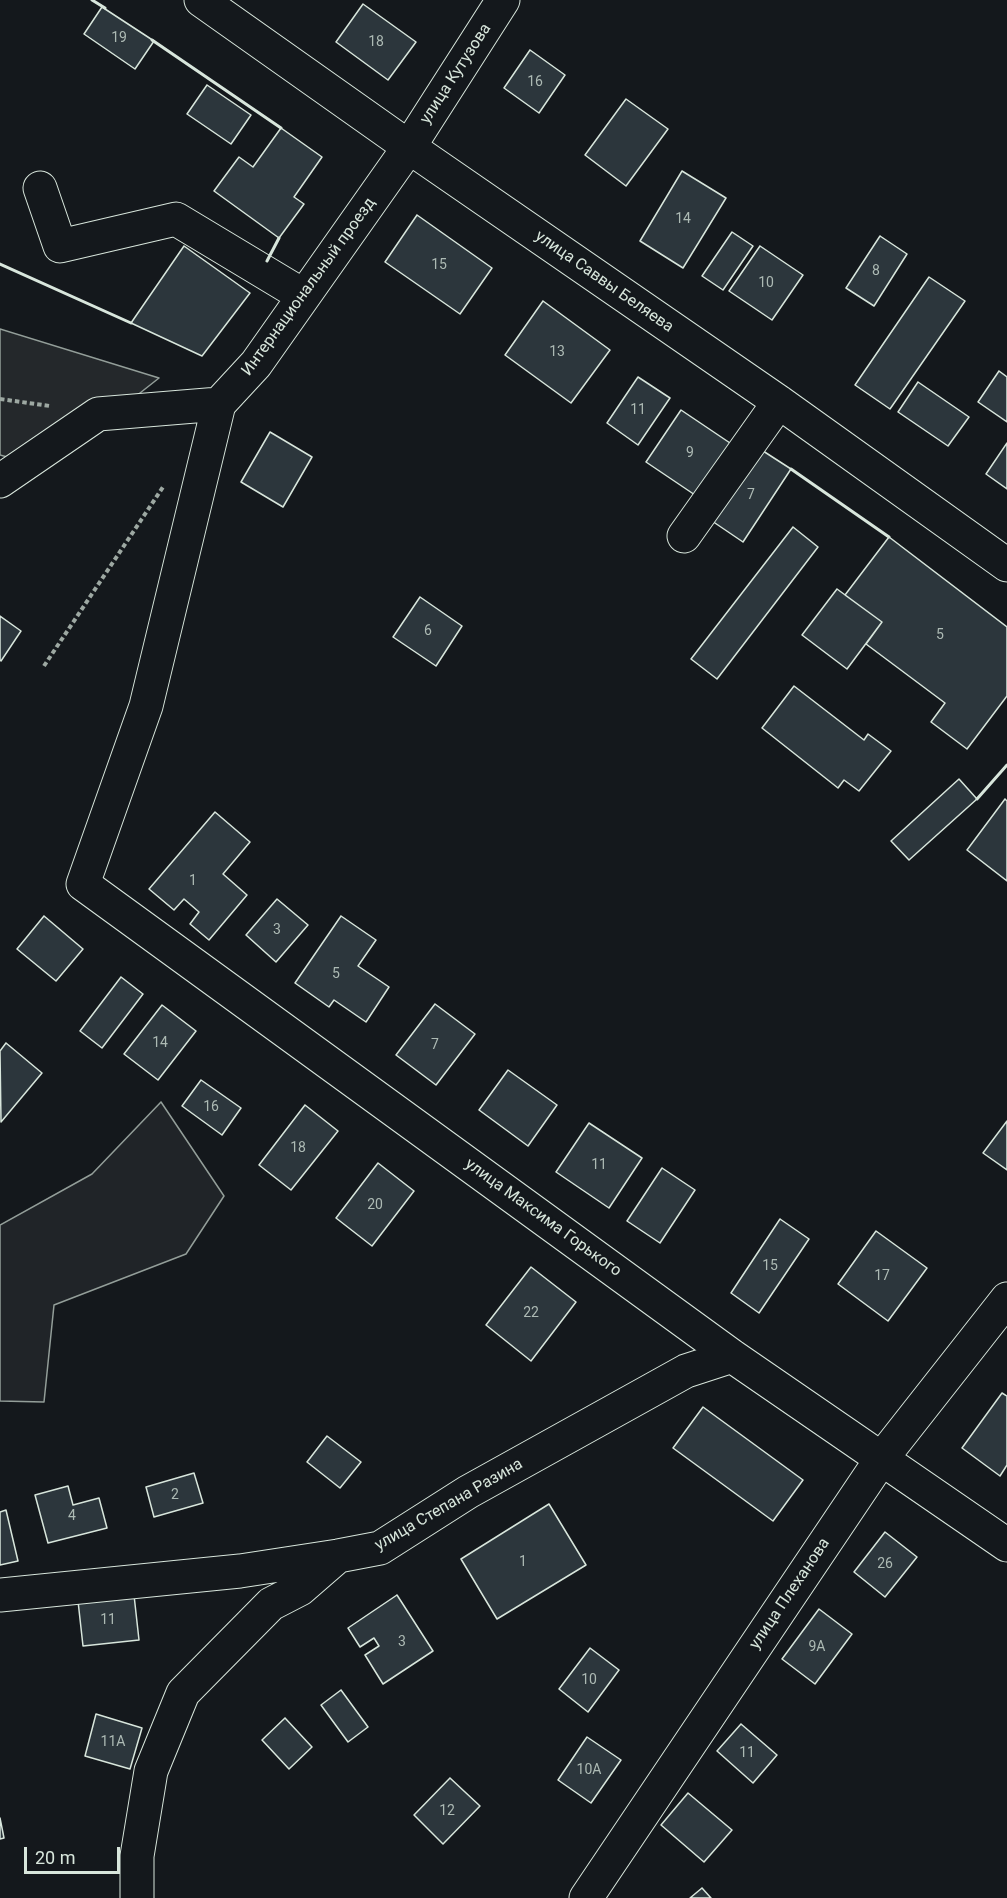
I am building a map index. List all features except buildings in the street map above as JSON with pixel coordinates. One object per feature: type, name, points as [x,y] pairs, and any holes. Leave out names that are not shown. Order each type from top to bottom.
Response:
[{"type":"street","name":"улица Саввы Беляева","points":[[201,0],[409,147],[779,402],[1007,565]]},
{"type":"street","name":"улица Кутузова","points":[[409,147],[503,0]]},
{"type":"street","name":"Интернациональный проезд","points":[[219,404],[256,364],[409,147]]},
{"type":"street","points":[[40,188],[60,246],[176,219],[304,296]]},
{"type":"street","points":[[684,536],[779,402]]},
{"type":"street","points":[[0,481],[98,414],[219,404]]},
{"type":"street","name":"улица Максима Горького","points":[[219,404],[146,706],[83,884],[732,1356],[1007,1545]]},
{"type":"street","name":"улица Плеханова","points":[[586,1898],[882,1458],[1007,1299]]},
{"type":"street","name":"улица Степана Разина","points":[[0,1595],[240,1570],[380,1548],[468,1492],[686,1371],[732,1356]]},
{"type":"street","points":[[137,1898],[137,1856],[150,1771],[183,1692],[271,1604],[300,1589],[338,1556]]},
{"type":"path","points":[[44,666],[167,481]]},
{"type":"shaded area","points":[[0,329],[159,378],[102,423],[39,466],[0,455]]},
{"type":"shaded area","points":[[161,1102],[224,1196],[186,1254],[54,1305],[44,1402],[0,1401],[0,1225],[92,1174]]},
{"type":"wall","points":[[92,0],[105,8]]},
{"type":"wall","points":[[152,40],[281,128]]},
{"type":"wall","points":[[267,261],[279,238]]},
{"type":"wall","points":[[0,264],[131,323]]},
{"type":"wall","points":[[791,469],[889,537]]},
{"type":"wall","points":[[977,799],[1007,765]]}]
